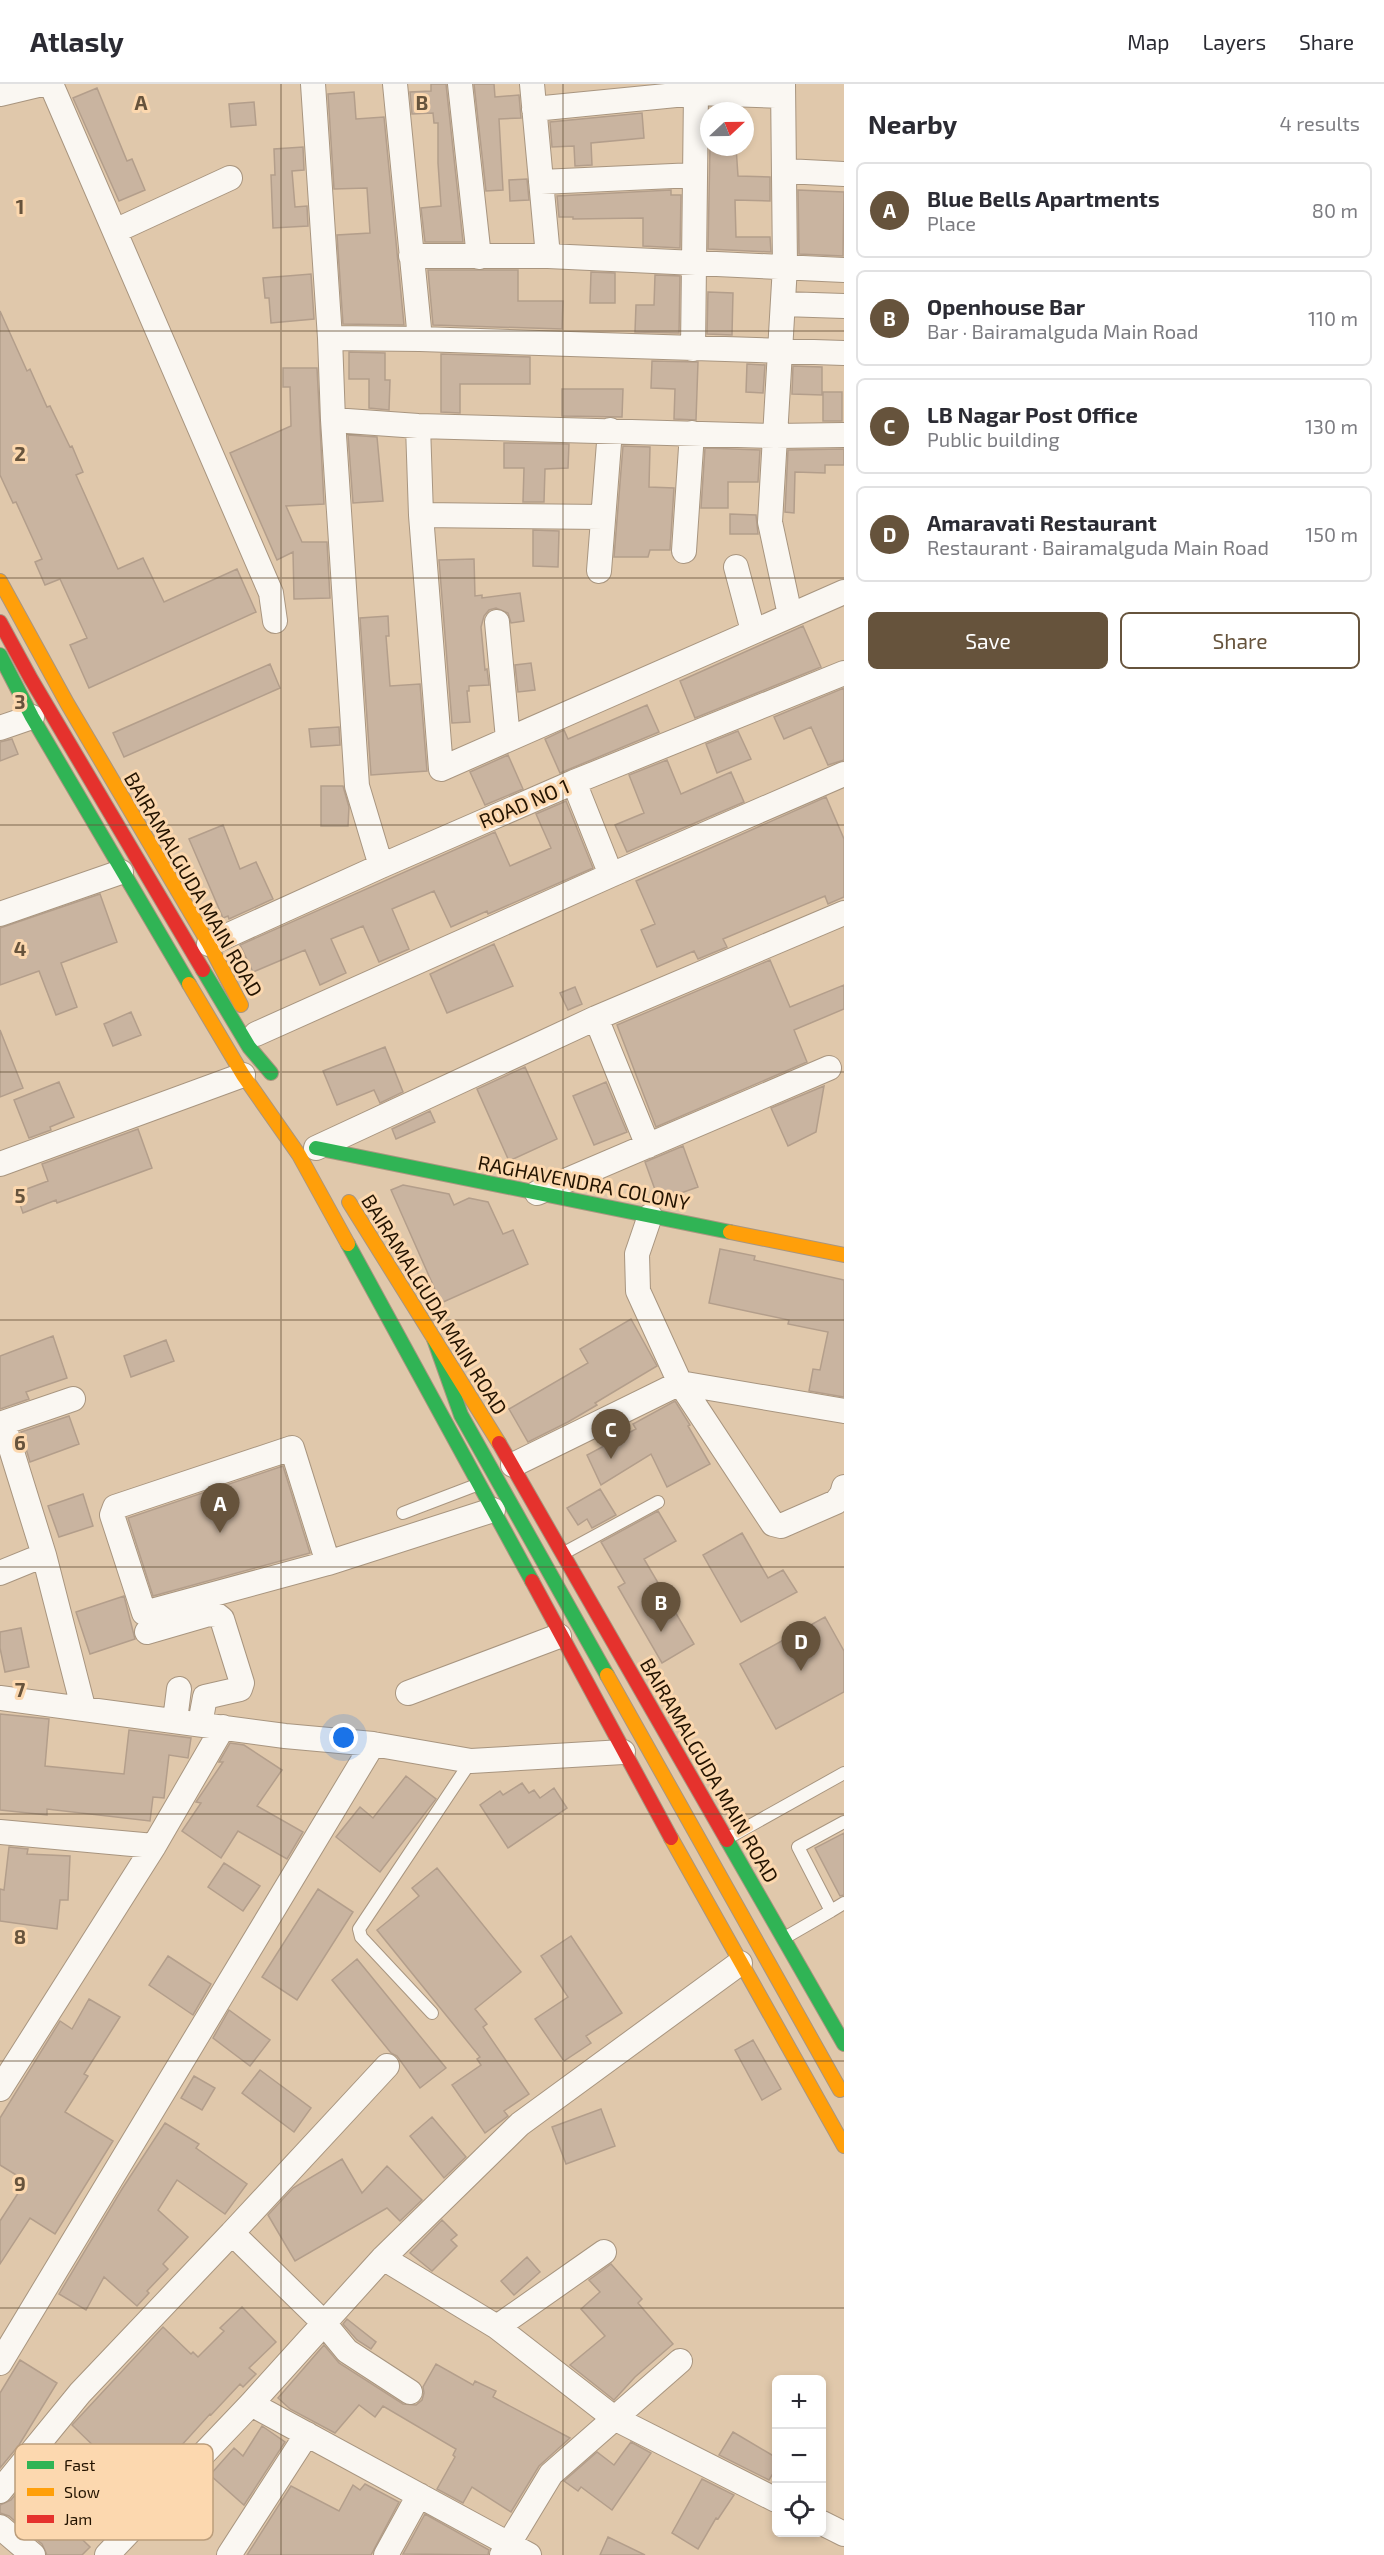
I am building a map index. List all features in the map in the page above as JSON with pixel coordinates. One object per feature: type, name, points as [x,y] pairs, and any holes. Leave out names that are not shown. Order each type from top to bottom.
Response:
[{"type":"main road","name":"BAIRAMALGUDA MAIN ROAD","points":[[0,581],[67,703],[209,944],[256,1034],[274,1078],[249,1047],[31,679],[0,622]]},
{"type":"main road","points":[[0,655],[32,717],[243,1075],[299,1155],[480,1484],[622,1752],[740,1963],[842,2138]]},
{"type":"main road","name":"RAGHAVENDRA COLONY","points":[[317,1150],[844,1255]]},
{"type":"main road","name":"BAIRAMALGUDA MAIN ROAD","points":[[343,1192],[513,1465],[844,2044]]},
{"type":"main road","points":[[434,1339],[461,1415],[840,2090]]},
{"type":"street","points":[[0,94],[42,84]]},
{"type":"street","points":[[51,84],[271,594],[275,621]]},
{"type":"street","points":[[313,84],[357,786],[381,866]]},
{"type":"street","points":[[395,84],[420,339]]},
{"type":"street","points":[[460,84],[479,257]]},
{"type":"street","points":[[532,84],[548,256]]},
{"type":"street","points":[[534,108],[696,93],[783,90],[786,171],[785,266],[770,522],[790,615]]},
{"type":"street","points":[[693,349],[696,93]]},
{"type":"street","points":[[786,171],[844,174]]},
{"type":"street","points":[[541,182],[694,175]]},
{"type":"street","points":[[115,231],[230,178]]},
{"type":"street","points":[[411,256],[548,256],[844,270]]},
{"type":"street","points":[[783,303],[844,306]]},
{"type":"street","points":[[330,338],[844,353]]},
{"type":"street","points":[[333,420],[418,426],[775,436],[844,435]]},
{"type":"street","points":[[418,426],[420,515],[441,769],[844,591]]},
{"type":"street","points":[[599,571],[610,430]]},
{"type":"street","points":[[684,551],[692,433]]},
{"type":"street","points":[[420,515],[603,517]]},
{"type":"street","points":[[736,567],[753,631]]},
{"type":"street","points":[[497,622],[508,739]]},
{"type":"street","name":"ROAD NO 1","points":[[209,944],[574,782],[844,673]]},
{"type":"street","points":[[0,728],[32,717]]},
{"type":"street","points":[[256,1034],[611,875],[844,774]]},
{"type":"street","points":[[574,782],[611,875]]},
{"type":"street","points":[[0,914],[122,872]]},
{"type":"street","points":[[317,1150],[596,1018],[844,913]]},
{"type":"street","points":[[596,1018],[648,1146]]},
{"type":"street","points":[[537,1193],[829,1068]]},
{"type":"street","points":[[0,1164],[243,1075]]},
{"type":"street","points":[[650,1215],[637,1254],[638,1292],[680,1383],[773,1524],[781,1526],[836,1502],[844,1487]]},
{"type":"street","points":[[513,1465],[680,1383],[844,1411]]},
{"type":"street","points":[[73,1399],[2,1424],[44,1555],[83,1707]]},
{"type":"street","points":[[328,1563],[292,1448],[115,1507],[113,1510],[112,1515],[144,1613],[328,1563],[493,1510]]},
{"type":"street","points":[[0,1573],[44,1555]]},
{"type":"street","points":[[0,2089],[154,1846],[211,1725],[205,1697],[240,1689],[242,1683],[222,1619],[217,1615],[209,1614],[147,1632]]},
{"type":"street","points":[[408,1693],[559,1635]]},
{"type":"street","points":[[175,1720],[179,1689]]},
{"type":"street","points":[[0,1698],[373,1744],[471,1761],[622,1752]]},
{"type":"street","points":[[1,2352],[373,1744]]},
{"type":"street","points":[[0,1832],[154,1846]]},
{"type":"street","points":[[212,2444],[383,2258],[520,2124],[740,1963]]},
{"type":"street","points":[[38,2444],[80,2392],[387,2066]]},
{"type":"street","points":[[232,2233],[324,2323],[347,2351],[410,2392]]},
{"type":"street","points":[[496,2327],[604,2252]]},
{"type":"street","points":[[383,2258],[496,2327],[614,2418],[772,2497]]},
{"type":"street","points":[[250,2404],[419,2496],[513,2551],[551,2474],[680,2361]]},
{"type":"street","points":[[229,2555],[272,2470],[307,2434]]},
{"type":"street","points":[[0,2491],[15,2472]]},
{"type":"street","points":[[386,2555],[419,2496]]},
{"type":"street","points":[[826,2525],[844,2534]]},
{"type":"street","points":[[0,2528],[33,2555]]},
{"type":"street","points":[[107,2555],[121,2540]]},
{"type":"lane","points":[[403,1513],[480,1484]]},
{"type":"lane","points":[[564,1553],[658,1502]]},
{"type":"lane","points":[[432,2013],[361,1937],[359,1929],[471,1761]]},
{"type":"lane","points":[[727,1838],[844,1773]]},
{"type":"lane","points":[[831,1911],[798,1847],[844,1822]]},
{"type":"lane","points":[[784,1938],[844,1904]]},
{"type":"building","points":[[431,84],[446,84],[463,242],[425,242],[421,208],[441,206],[438,123],[434,123],[433,113],[412,114],[410,92],[431,91]]},
{"type":"building","points":[[474,84],[494,84],[495,97],[519,95],[521,118],[499,119],[503,190],[486,191]]},
{"type":"building","points":[[97,88],[127,161],[132,159],[145,190],[119,201],[73,98]]},
{"type":"building","points":[[354,92],[356,119],[384,117],[404,325],[343,324],[337,235],[370,233],[367,188],[334,189],[328,94]]},
{"type":"building","points":[[254,102],[256,125],[231,127],[229,104]]},
{"type":"building","points":[[642,113],[644,138],[591,143],[592,165],[575,166],[574,146],[552,147],[550,122]]},
{"type":"building","points":[[303,147],[304,170],[292,171],[295,207],[307,206],[308,226],[273,228],[271,175],[275,175],[274,149]]},
{"type":"building","points":[[710,156],[737,156],[738,176],[770,177],[770,201],[735,200],[736,237],[770,237],[771,252],[708,249]]},
{"type":"building","points":[[527,179],[529,200],[510,201],[509,180]]},
{"type":"building","points":[[671,190],[671,195],[681,195],[680,248],[643,246],[643,218],[573,219],[573,217],[559,217],[557,196]]},
{"type":"building","points":[[798,190],[844,192],[843,256],[799,254]]},
{"type":"building","points":[[428,270],[518,270],[518,301],[563,301],[562,329],[433,325]]},
{"type":"building","points":[[591,272],[615,273],[615,303],[590,303]]},
{"type":"building","points":[[311,274],[314,319],[271,323],[269,298],[265,298],[263,278]]},
{"type":"building","points":[[655,275],[680,276],[679,333],[635,332],[636,305],[654,305]]},
{"type":"building","points":[[708,292],[733,293],[732,335],[707,334]]},
{"type":"building","points":[[0,311],[27,371],[30,369],[47,407],[50,406],[70,447],[72,446],[83,472],[76,475],[118,569],[143,558],[164,602],[237,569],[256,612],[89,688],[70,645],[87,638],[60,579],[45,585],[35,562],[42,559],[16,502],[13,503],[0,475]]},
{"type":"building","points":[[349,352],[385,353],[385,380],[390,380],[389,410],[369,408],[369,379],[349,379]]},
{"type":"building","points":[[441,354],[530,357],[530,384],[460,384],[460,413],[441,412]]},
{"type":"building","points":[[652,361],[698,362],[696,420],[674,419],[675,389],[651,388]]},
{"type":"building","points":[[747,364],[765,365],[763,393],[746,392]]},
{"type":"building","points":[[793,366],[822,367],[822,395],[792,394]]},
{"type":"building","points":[[283,368],[317,368],[324,504],[286,506],[302,542],[327,542],[330,598],[294,599],[293,552],[277,560],[230,453],[291,426],[290,387],[283,387]]},
{"type":"building","points":[[562,389],[623,389],[622,417],[562,416]]},
{"type":"building","points":[[823,392],[842,392],[842,421],[823,421]]},
{"type":"building","points":[[348,435],[377,437],[383,501],[353,503]]},
{"type":"building","points":[[504,443],[569,444],[568,468],[545,469],[544,502],[523,502],[524,468],[504,468]]},
{"type":"building","points":[[623,446],[650,447],[649,487],[674,488],[670,550],[650,550],[648,557],[614,557]]},
{"type":"building","points":[[705,448],[760,450],[758,482],[728,482],[728,508],[701,508]]},
{"type":"building","points":[[844,449],[844,465],[825,465],[825,473],[795,472],[794,513],[785,512],[788,450]]},
{"type":"building","points":[[730,514],[756,515],[758,534],[730,534]]},
{"type":"building","points":[[533,530],[559,531],[558,567],[533,566]]},
{"type":"building","points":[[474,559],[475,596],[482,595],[482,598],[520,593],[524,621],[511,623],[508,613],[496,608],[489,610],[484,616],[481,627],[485,670],[487,669],[489,685],[469,686],[469,691],[467,691],[470,722],[452,723],[439,560]]},
{"type":"building","points":[[388,616],[389,636],[386,636],[390,686],[420,684],[427,771],[371,775],[360,618]]},
{"type":"building","points":[[803,626],[821,667],[695,718],[680,681]]},
{"type":"building","points":[[531,663],[535,690],[518,692],[515,665]]},
{"type":"building","points":[[270,664],[280,688],[124,757],[113,733]]},
{"type":"building","points":[[844,688],[844,760],[828,765],[811,727],[784,739],[774,717]]},
{"type":"building","points":[[647,705],[659,732],[560,773],[545,739],[564,730],[568,739]]},
{"type":"building","points":[[339,727],[340,745],[311,747],[309,729]]},
{"type":"building","points":[[738,731],[751,759],[717,773],[706,744]]},
{"type":"building","points":[[12,739],[18,754],[0,761],[0,742]]},
{"type":"building","points":[[508,755],[523,789],[485,805],[470,772]]},
{"type":"building","points":[[667,760],[681,794],[731,772],[744,802],[627,852],[615,825],[644,813],[629,775]]},
{"type":"building","points":[[321,786],[343,786],[349,807],[348,826],[321,826]]},
{"type":"building","points":[[826,797],[844,839],[844,897],[828,904],[825,896],[723,939],[727,947],[698,959],[694,951],[657,967],[641,930],[655,924],[636,881]]},
{"type":"building","points":[[566,801],[593,868],[488,914],[487,911],[451,927],[434,891],[392,909],[409,949],[379,962],[363,926],[331,939],[346,973],[320,985],[305,950],[253,972],[240,945],[495,832],[510,866],[551,848],[536,814]]},
{"type":"building","points":[[223,825],[240,869],[256,862],[273,899],[229,919],[228,916],[223,918],[189,839]]},
{"type":"building","points":[[100,894],[117,942],[61,963],[77,1007],[56,1015],[39,971],[0,985],[0,928]]},
{"type":"building","points":[[494,944],[513,986],[447,1013],[430,974]]},
{"type":"building","points":[[770,960],[790,1007],[844,985],[844,1009],[794,1030],[807,1062],[656,1127],[617,1025]]},
{"type":"building","points":[[575,987],[582,1004],[568,1010],[560,993]]},
{"type":"building","points":[[131,1012],[141,1035],[113,1046],[104,1024]]},
{"type":"building","points":[[0,1030],[23,1088],[0,1097]]},
{"type":"building","points":[[385,1047],[403,1092],[380,1103],[374,1090],[337,1105],[323,1071]]},
{"type":"building","points":[[525,1067],[557,1139],[509,1161],[477,1089]]},
{"type":"building","points":[[59,1082],[74,1117],[50,1127],[51,1130],[29,1138],[14,1100]]},
{"type":"building","points":[[606,1082],[627,1132],[594,1145],[573,1096]]},
{"type":"building","points":[[824,1086],[816,1132],[788,1146],[771,1108]]},
{"type":"building","points":[[430,1111],[435,1122],[396,1139],[392,1129]]},
{"type":"building","points":[[138,1129],[152,1168],[23,1213],[16,1193],[48,1181],[42,1164]]},
{"type":"building","points":[[683,1146],[698,1187],[664,1199],[658,1198],[645,1162]]},
{"type":"building","points":[[403,1185],[449,1194],[454,1205],[469,1198],[488,1202],[503,1234],[513,1230],[528,1264],[441,1303],[391,1190]]},
{"type":"building","points":[[720,1249],[755,1256],[754,1260],[844,1280],[844,1397],[809,1391],[813,1369],[820,1370],[828,1332],[788,1324],[789,1320],[709,1303]]},
{"type":"building","points":[[631,1319],[657,1366],[595,1403],[597,1405],[528,1442],[509,1409],[588,1363],[580,1349]]},
{"type":"building","points":[[53,1336],[67,1378],[26,1392],[29,1399],[0,1409],[0,1356]]},
{"type":"building","points":[[166,1340],[174,1361],[131,1377],[124,1356]]},
{"type":"building","points":[[675,1401],[710,1464],[667,1487],[651,1454],[601,1485],[587,1455],[636,1429],[633,1424]]},
{"type":"building","points":[[69,1416],[79,1444],[30,1462],[21,1432]]},
{"type":"building","points":[[283,1466],[310,1553],[153,1596],[128,1518]]},
{"type":"building","points":[[600,1489],[616,1515],[592,1528],[587,1519],[578,1525],[567,1508]]},
{"type":"building","points":[[83,1494],[93,1526],[59,1537],[48,1506]]},
{"type":"building","points":[[658,1511],[676,1541],[644,1559],[694,1644],[662,1663],[618,1587],[625,1583],[601,1542]]},
{"type":"building","points":[[742,1533],[768,1578],[783,1570],[797,1592],[741,1622],[703,1555]]},
{"type":"building","points":[[124,1596],[135,1639],[90,1654],[76,1612]]},
{"type":"building","points":[[825,1617],[844,1651],[844,1692],[776,1729],[740,1664]]},
{"type":"building","points":[[21,1628],[29,1667],[5,1672],[0,1648],[0,1632]]},
{"type":"building","points":[[0,1714],[49,1719],[45,1766],[124,1774],[129,1730],[191,1738],[188,1758],[169,1755],[164,1798],[153,1797],[150,1821],[47,1809],[47,1815],[0,1810]]},
{"type":"building","points":[[230,1743],[244,1745],[282,1770],[257,1806],[303,1832],[287,1859],[238,1831],[221,1858],[182,1831],[201,1803],[196,1802],[223,1762],[219,1762]]},
{"type":"building","points":[[406,1776],[436,1799],[380,1872],[336,1837],[360,1807],[373,1818]]},
{"type":"building","points":[[522,1783],[529,1793],[534,1790],[540,1798],[554,1788],[567,1808],[508,1848],[480,1805],[500,1791],[503,1795]]},
{"type":"building","points":[[844,1833],[844,1895],[840,1896],[815,1848]]},
{"type":"building","points":[[9,1847],[28,1849],[27,1854],[70,1856],[68,1900],[60,1900],[57,1929],[0,1921],[0,1889],[4,1890]]},
{"type":"building","points":[[224,1863],[260,1886],[243,1911],[208,1887]]},
{"type":"building","points":[[437,1868],[521,1972],[475,2009],[487,2024],[483,2027],[529,2094],[504,2111],[508,2116],[485,2133],[452,2085],[481,2065],[477,2059],[480,2057],[377,1930],[419,1896],[412,1888]]},
{"type":"building","points":[[318,1889],[353,1912],[297,2000],[262,1977]]},
{"type":"building","points":[[571,1936],[622,2013],[586,2036],[591,2043],[564,2061],[535,2019],[568,1997],[541,1956]]},
{"type":"building","points":[[168,1956],[211,1984],[193,2015],[149,1985]]},
{"type":"building","points":[[357,1959],[446,2068],[420,2088],[397,2056],[391,2053],[332,1980]]},
{"type":"building","points":[[89,1999],[120,2017],[84,2074],[88,2076],[65,2112],[113,2141],[55,2234],[30,2218],[0,2264],[0,2221],[26,2181],[0,2165],[0,2118],[60,2021],[72,2029]]},
{"type":"building","points":[[229,2010],[270,2040],[250,2066],[213,2038]]},
{"type":"building","points":[[753,2040],[781,2089],[762,2100],[735,2050]]},
{"type":"building","points":[[260,2070],[311,2108],[294,2132],[242,2093]]},
{"type":"building","points":[[194,2076],[215,2088],[202,2110],[181,2098]]},
{"type":"building","points":[[601,2109],[615,2146],[566,2164],[552,2127]]},
{"type":"building","points":[[432,2117],[466,2157],[444,2178],[410,2136]]},
{"type":"building","points":[[165,2123],[199,2144],[196,2148],[247,2184],[225,2214],[177,2180],[158,2210],[188,2237],[163,2264],[168,2269],[147,2291],[149,2293],[137,2306],[104,2277],[86,2310],[59,2294]]},
{"type":"building","points":[[342,2159],[362,2193],[387,2166],[422,2200],[400,2221],[387,2208],[295,2261],[268,2215],[293,2188]]},
{"type":"building","points":[[442,2220],[457,2235],[451,2240],[457,2246],[432,2271],[410,2253]]},
{"type":"building","points":[[527,2257],[540,2272],[514,2295],[501,2281]]},
{"type":"building","points":[[611,2264],[642,2299],[638,2303],[673,2344],[635,2377],[614,2400],[570,2365],[605,2336],[581,2309],[600,2292],[589,2280]]},
{"type":"building","points":[[242,2307],[276,2342],[249,2368],[256,2374],[243,2387],[240,2384],[183,2444],[92,2444],[72,2425],[163,2327],[191,2354],[193,2352],[198,2357],[224,2331],[220,2328]]},
{"type":"building","points":[[347,2319],[376,2342],[371,2349],[357,2340],[343,2324]]},
{"type":"building","points":[[324,2345],[339,2363],[403,2404],[416,2405],[422,2400],[423,2387],[436,2364],[473,2385],[475,2381],[496,2391],[493,2397],[570,2438],[539,2466],[511,2512],[472,2487],[463,2503],[437,2489],[455,2457],[453,2455],[456,2449],[383,2406],[375,2417],[359,2405],[335,2433],[290,2409],[278,2398]]},
{"type":"building","points":[[20,2360],[57,2383],[20,2444],[15,2444],[15,2450],[0,2468],[0,2393]]},
{"type":"building","points":[[262,2426],[285,2442],[244,2505],[213,2478],[213,2472],[234,2448],[243,2456]]},
{"type":"building","points":[[733,2432],[772,2455],[772,2475],[769,2480],[719,2455]]},
{"type":"building","points":[[631,2442],[651,2453],[612,2510],[581,2487],[578,2491],[564,2481],[597,2452],[614,2465]]},
{"type":"building","points":[[702,2479],[734,2495],[718,2519],[716,2518],[698,2549],[672,2533]]},
{"type":"building","points":[[365,2484],[399,2502],[371,2555],[247,2555],[291,2486],[339,2511],[353,2485],[360,2490]]},
{"type":"building","points":[[15,2495],[15,2521],[0,2513],[0,2505],[11,2500]]},
{"type":"building","points":[[425,2514],[489,2550],[488,2555],[403,2554]]},
{"type":"building","points":[[608,2537],[645,2555],[600,2555]]},
{"type":"building","points":[[37,2540],[83,2540],[90,2547],[82,2555],[47,2555]]},
{"type":"traffic: fast","points":[[0,655],[32,717],[189,984]]},
{"type":"traffic: fast","points":[[203,970],[249,1047],[271,1073]]},
{"type":"traffic: fast","points":[[316,1148],[730,1232]]},
{"type":"traffic: fast","points":[[348,1244],[532,1581]]},
{"type":"traffic: fast","points":[[434,1339],[461,1415],[607,1675]]},
{"type":"traffic: fast","points":[[727,1840],[844,2044]]},
{"type":"traffic: slow","points":[[0,581],[67,703],[209,944],[241,1005]]},
{"type":"traffic: slow","points":[[189,984],[243,1075],[299,1155],[348,1244]]},
{"type":"traffic: slow","points":[[349,1202],[499,1443]]},
{"type":"traffic: slow","points":[[730,1232],[844,1255]]},
{"type":"traffic: slow","points":[[607,1675],[840,2090]]},
{"type":"traffic: slow","points":[[671,1838],[844,2146]]},
{"type":"traffic: jam","points":[[0,622],[31,679],[203,970]]},
{"type":"traffic: jam","points":[[499,1443],[727,1840]]},
{"type":"traffic: jam","points":[[532,1581],[671,1838]]},
{"type":"place","name":"LB Nagar Post Office","points":[[611,1459]]},
{"type":"place","name":"Blue Bells Apartments","points":[[220,1533]]},
{"type":"place","name":"Openhouse Bar","points":[[661,1632]]},
{"type":"place","name":"Amaravati Restaurant","points":[[801,1671]]}]
